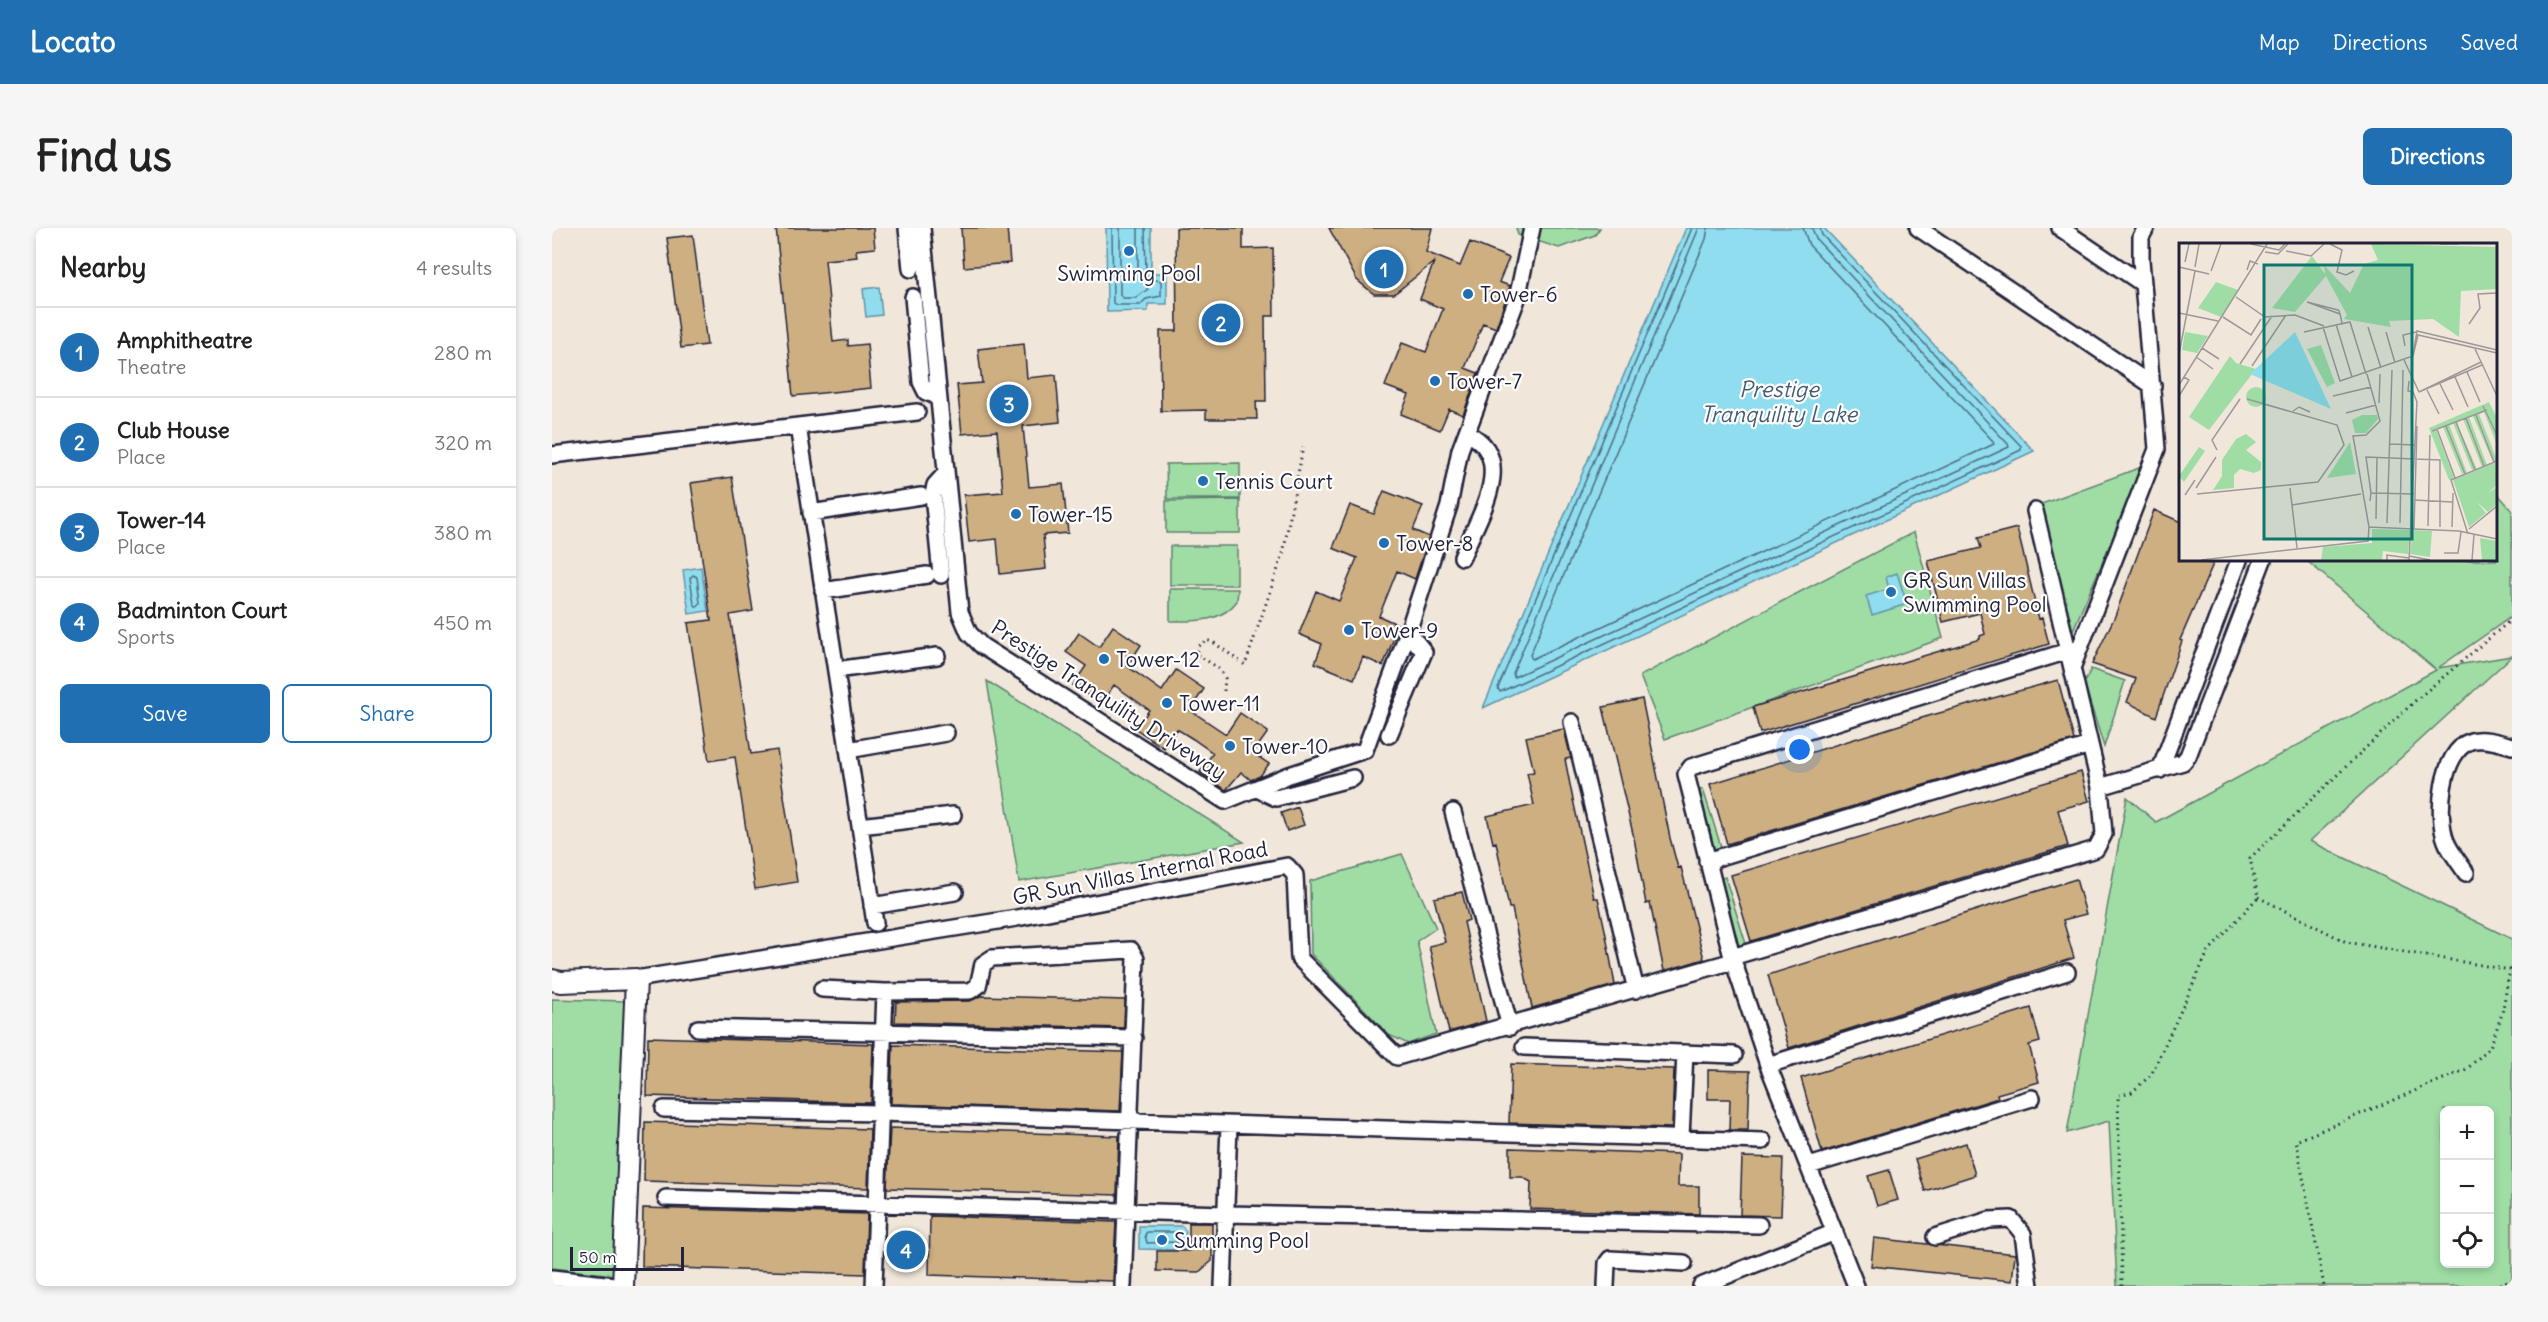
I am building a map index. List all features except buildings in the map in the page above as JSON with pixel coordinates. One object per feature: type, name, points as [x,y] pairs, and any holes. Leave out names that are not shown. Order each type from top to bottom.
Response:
[{"type":"main road","points":[[552,980],[561,982],[636,979],[623,1286]]},
{"type":"street","points":[[907,228],[911,269]]},
{"type":"street","name":"Prestige Tranquility Driveway","points":[[922,228],[960,612],[969,633],[982,646],[1225,801],[1365,750],[1408,632],[1449,506],[1467,433],[1517,299],[1532,228]]},
{"type":"street","points":[[1918,228],[2153,386]]},
{"type":"street","points":[[2060,228],[2143,284]]},
{"type":"street","points":[[2072,668],[2157,449],[2143,284],[2141,237],[2146,228]]},
{"type":"street","points":[[913,297],[921,382],[926,392],[937,396]]},
{"type":"street","points":[[552,455],[917,412]]},
{"type":"street","points":[[798,426],[875,923]]},
{"type":"street","points":[[1462,557],[1494,477],[1494,467],[1487,448],[1467,433]]},
{"type":"street","points":[[824,591],[934,575],[934,485],[945,474]]},
{"type":"street","points":[[811,513],[921,496]]},
{"type":"street","name":"GR Sun Villas Internal Road","points":[[636,979],[1017,918],[1287,866],[1295,875],[1299,958],[1394,1056],[1401,1058],[1636,990],[2096,849],[2104,834],[2100,787],[2035,511]]},
{"type":"street","points":[[2160,770],[2239,561]]},
{"type":"street","points":[[2100,787],[2183,762],[2188,756],[2263,561]]},
{"type":"street","points":[[1389,735],[1424,652],[1408,632]]},
{"type":"street","points":[[1856,1286],[1768,1065],[1732,959],[1686,774],[1691,767],[2068,651]]},
{"type":"street","points":[[836,670],[937,656]]},
{"type":"street","points":[[1572,722],[1636,990]]},
{"type":"street","points":[[848,750],[946,733]]},
{"type":"street","points":[[2466,873],[2446,842],[2440,812],[2449,764],[2458,749],[2472,740],[2512,747]]},
{"type":"street","points":[[1707,861],[2090,745]]},
{"type":"street","points":[[1257,789],[1276,798],[1353,778]]},
{"type":"street","points":[[1453,812],[1510,1027]]},
{"type":"street","points":[[860,826],[953,815]]},
{"type":"street","points":[[872,906],[955,892]]},
{"type":"street","points":[[822,989],[885,992],[970,991],[978,986],[983,964],[992,958],[1128,949],[1136,959],[1123,1286]]},
{"type":"street","points":[[1768,1065],[2067,972]]},
{"type":"street","points":[[874,1286],[885,992]]},
{"type":"street","points":[[698,1028],[1134,1038]]},
{"type":"street","points":[[1524,1047],[1734,1054]]},
{"type":"street","points":[[1681,1137],[1685,1053]]},
{"type":"street","points":[[1809,1166],[2032,1098]]},
{"type":"street","points":[[664,1110],[881,1113],[1763,1141]]},
{"type":"street","points":[[1223,1286],[1229,1125]]},
{"type":"street","points":[[666,1198],[1226,1214],[1759,1225]]},
{"type":"street","points":[[1935,1238],[1989,1220],[2011,1219],[2023,1234],[2030,1286]]},
{"type":"street","points":[[1701,1286],[1835,1232]]},
{"type":"street","points":[[1606,1286],[1607,1263],[1610,1259],[1684,1263]]},
{"type":"street","points":[[552,1278],[623,1286]]},
{"type":"path","points":[[1224,691],[1226,678],[1217,667],[1196,654],[1198,646],[1206,640],[1213,642],[1245,664],[1282,554],[1304,447]]},
{"type":"path","points":[[2258,897],[2250,858],[2415,701],[2512,619]]},
{"type":"path","points":[[2122,1286],[2118,1095],[2132,1092],[2151,1075],[2208,952],[2258,897]]},
{"type":"path","points":[[2258,897],[2346,942],[2510,970],[2502,1014],[2490,1047],[2467,1069],[2296,1141],[2324,1286]]},
{"type":"path","points":[[2494,1286],[2512,1280]]},
{"type":"green space","points":[[1516,228],[1600,228],[1595,235],[1559,248],[1518,235]]},
{"type":"green space","name":"Tennis Court","points":[[1240,463],[1240,499],[1167,499],[1166,464]]},
{"type":"green space","points":[[2144,466],[2070,637],[2039,505]]},
{"type":"green space","points":[[2497,493],[2512,510],[2512,616],[2438,668],[2512,656],[2310,841],[2512,939],[2512,1286],[2117,1286],[2109,1121],[2067,1133],[2127,797],[2156,822],[2436,670],[2307,561],[2497,561]]},
{"type":"green space","points":[[1240,500],[1240,533],[1166,533],[1166,501]]},
{"type":"green space","points":[[1914,532],[1943,638],[1665,739],[1640,676]]},
{"type":"green space","points":[[1170,546],[1237,546],[1237,585],[1170,585]]},
{"type":"green space","points":[[1170,589],[1238,589],[1237,601],[1231,608],[1215,617],[1170,621]]},
{"type":"green space","points":[[2091,669],[2125,681],[2104,747],[2084,683]]},
{"type":"green space","points":[[987,681],[1244,842],[1019,882]]},
{"type":"green space","points":[[1703,789],[1721,847],[1711,850],[1694,792]]},
{"type":"green space","points":[[1402,854],[1436,928],[1417,941],[1436,1034],[1408,1044],[1389,1035],[1311,954],[1310,881]]},
{"type":"green space","points":[[1725,877],[1747,947],[1738,950],[1716,880]]},
{"type":"green space","points":[[552,999],[624,1001],[615,1275],[552,1268]]},
{"type":"green space","points":[[898,1232],[916,1232],[914,1267],[896,1268]]},
{"type":"water","name":"Swimming Pool","points":[[1106,228],[1151,228],[1151,273],[1167,273],[1167,304],[1148,304],[1148,311],[1107,312]]},
{"type":"water","name":"Prestige Tranquility Lake","points":[[1686,228],[1824,228],[2034,451],[1483,708]]},
{"type":"water","points":[[879,287],[882,315],[866,317],[863,289]]},
{"type":"water","points":[[701,567],[708,611],[689,614],[683,570]]},
{"type":"water","name":"GR Sun Villas Swimming Pool","points":[[1897,573],[1907,604],[1872,615],[1866,596],[1889,589],[1886,577]]},
{"type":"water","name":"Summing Pool","points":[[1139,1226],[1182,1226],[1186,1231],[1184,1250],[1139,1249]]},
{"type":"place","name":"Swimming Pool","points":[[1129,251]]},
{"type":"place","name":"Amphitheatre","points":[[1384,269]]},
{"type":"place","name":"Tower-6","points":[[1468,294]]},
{"type":"place","name":"Club House","points":[[1221,323]]},
{"type":"place","name":"Tower-7","points":[[1435,381]]},
{"type":"place","name":"Tower-14","points":[[1009,404]]},
{"type":"place","name":"Tennis Court","points":[[1203,481]]},
{"type":"place","name":"Tower-15","points":[[1016,514]]},
{"type":"place","name":"Tower-8","points":[[1384,543]]},
{"type":"place","name":"GR Sun Villas Swimming Pool","points":[[1891,592]]},
{"type":"place","name":"Tower-9","points":[[1349,630]]},
{"type":"place","name":"Tower-12","points":[[1104,659]]},
{"type":"place","name":"Tower-11","points":[[1167,703]]},
{"type":"place","name":"Tower-10","points":[[1230,746]]},
{"type":"place","name":"Summing Pool","points":[[1162,1240]]},
{"type":"place","name":"Badminton Court","points":[[906,1250]]}]
